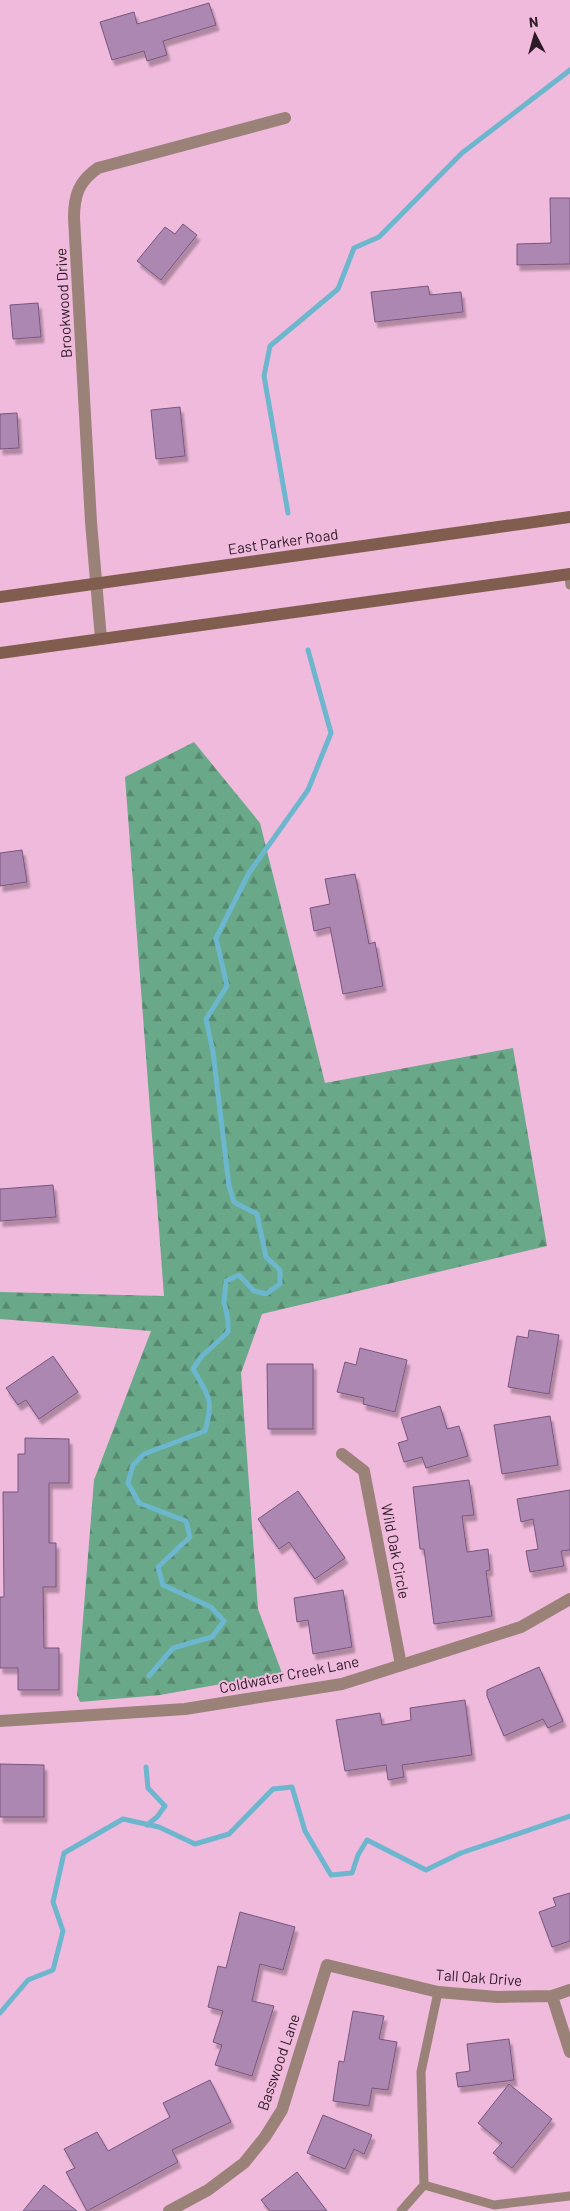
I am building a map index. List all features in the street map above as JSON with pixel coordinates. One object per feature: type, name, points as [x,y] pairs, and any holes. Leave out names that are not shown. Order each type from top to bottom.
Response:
[{"type":"main road","name":"East Parker Road","points":[[0,596],[570,517]]},
{"type":"main road","points":[[0,653],[570,578]]},
{"type":"street","name":"Brookwood Drive","points":[[101,639],[82,355],[74,211],[76,194],[80,183],[98,168],[285,118]]},
{"type":"street","name":"Wild Oak Circle","points":[[342,1454],[364,1471],[401,1665]]},
{"type":"street","name":"Coldwater Creek Lane","points":[[0,1721],[185,1709],[342,1684],[521,1627],[570,1599]]},
{"type":"street","name":"Tall Oak Drive","points":[[327,1965],[438,1992],[497,1997],[552,1996],[570,1990]]},
{"type":"street","name":"Basswood Lane","points":[[169,2211],[208,2190],[244,2164],[265,2137],[282,2110],[327,1965]]},
{"type":"street","points":[[552,1996],[570,2052]]},
{"type":"lane","points":[[401,2211],[424,2185],[420,2072],[438,1992]]},
{"type":"lane","points":[[424,2185],[494,2205],[570,2196]]},
{"type":"green space","points":[[194,742],[260,823],[325,1083],[513,1048],[547,1246],[262,1314],[241,1373],[258,1609],[282,1673],[160,1695],[80,1702],[77,1695],[94,1480],[151,1331],[0,1319],[0,1292],[164,1296],[125,777]]},
{"type":"building","points":[[209,3],[216,25],[163,41],[167,55],[147,61],[144,51],[112,60],[100,22],[134,12],[137,24]]},
{"type":"building","points":[[550,198],[570,198],[570,264],[517,265],[517,244],[551,243]]},
{"type":"building","points":[[183,224],[197,235],[161,280],[137,261],[165,227],[175,234]]},
{"type":"building","points":[[428,286],[430,295],[461,292],[463,312],[375,322],[371,292]]},
{"type":"building","points":[[38,303],[41,337],[13,339],[10,305]]},
{"type":"building","points":[[180,407],[185,456],[156,459],[151,410]]},
{"type":"building","points":[[17,413],[19,448],[0,449],[0,414]]},
{"type":"building","points":[[22,850],[27,882],[0,886],[0,853]]},
{"type":"building","points":[[355,874],[369,944],[375,942],[383,986],[343,994],[330,927],[314,931],[310,908],[330,904],[325,879]]},
{"type":"building","points":[[53,1185],[56,1217],[0,1221],[0,1189]]},
{"type":"building","points":[[529,1330],[559,1335],[549,1394],[508,1387],[517,1336],[528,1338]]},
{"type":"building","points":[[360,1348],[407,1360],[395,1412],[363,1404],[364,1398],[337,1392],[345,1362],[356,1365]]},
{"type":"building","points":[[53,1356],[78,1392],[39,1419],[26,1400],[18,1405],[6,1388]]},
{"type":"building","points":[[267,1364],[313,1364],[313,1429],[268,1429]]},
{"type":"building","points":[[440,1406],[447,1429],[459,1426],[468,1456],[426,1468],[422,1457],[404,1462],[398,1443],[408,1440],[401,1418]]},
{"type":"building","points":[[550,1416],[558,1465],[502,1474],[494,1425]]},
{"type":"building","points":[[25,1438],[69,1439],[69,1483],[49,1483],[49,1543],[56,1543],[56,1587],[43,1587],[44,1648],[59,1648],[59,1690],[18,1690],[18,1668],[0,1668],[0,1597],[4,1597],[3,1492],[18,1492],[18,1454],[25,1454]]},
{"type":"building","points":[[469,1480],[474,1515],[462,1516],[467,1552],[488,1549],[490,1570],[486,1571],[492,1616],[434,1624],[424,1549],[420,1549],[413,1487]]},
{"type":"building","points":[[570,1490],[570,1550],[561,1551],[564,1566],[530,1572],[526,1551],[538,1549],[533,1519],[521,1522],[517,1499]]},
{"type":"building","points":[[298,1491],[345,1558],[315,1579],[289,1542],[279,1549],[258,1519]]},
{"type":"building","points":[[343,1590],[352,1647],[313,1654],[308,1620],[297,1622],[294,1598]]},
{"type":"building","points":[[539,1667],[563,1721],[548,1728],[543,1719],[504,1736],[487,1696],[487,1690]]},
{"type":"building","points":[[465,1700],[472,1755],[402,1765],[404,1777],[388,1780],[386,1765],[345,1771],[336,1720],[380,1713],[382,1725],[411,1720],[410,1708]]},
{"type":"building","points":[[0,1764],[44,1765],[44,1817],[0,1817]]},
{"type":"building","points":[[570,1893],[570,1941],[552,1947],[539,1912],[556,1906],[553,1898]]},
{"type":"building","points":[[240,1912],[295,1927],[283,1970],[260,1964],[252,2001],[274,2006],[252,2076],[215,2065],[222,2045],[213,2042],[223,2011],[208,2007],[218,1966],[226,1968]]},
{"type":"building","points":[[353,2011],[384,2016],[379,2039],[397,2042],[388,2090],[372,2088],[369,2106],[333,2101],[339,2061],[344,2062]]},
{"type":"building","points":[[509,2039],[514,2080],[458,2087],[456,2073],[470,2071],[467,2044]]},
{"type":"building","points":[[210,2080],[231,2122],[172,2150],[178,2162],[87,2211],[66,2172],[75,2168],[64,2149],[97,2132],[108,2151],[170,2117],[163,2103]]},
{"type":"building","points":[[509,2084],[552,2119],[512,2168],[493,2153],[502,2143],[478,2123]]},
{"type":"building","points":[[323,2115],[372,2135],[364,2154],[354,2149],[345,2169],[307,2153]]},
{"type":"building","points":[[297,2172],[327,2211],[270,2211],[261,2200]]},
{"type":"building","points":[[44,2185],[77,2211],[23,2211]]},
{"type":"waterway","points":[[288,513],[264,376],[270,346],[338,289],[354,248],[379,237],[462,153],[570,70]]},
{"type":"waterway","points":[[149,1676],[173,1648],[212,1637],[224,1621],[211,1607],[163,1585],[158,1567],[190,1537],[186,1521],[139,1503],[128,1483],[133,1465],[144,1454],[205,1431],[209,1412],[208,1399],[193,1369],[201,1357],[228,1332],[228,1320],[224,1302],[226,1281],[239,1275],[254,1291],[266,1294],[280,1284],[280,1270],[266,1257],[257,1214],[234,1202],[229,1186],[213,1052],[206,1019],[227,986],[216,938],[249,873],[308,790],[331,733],[308,650]]},
{"type":"waterway","points":[[146,1767],[148,1788],[165,1806],[157,1817],[147,1825]]},
{"type":"waterway","points":[[0,2013],[28,1980],[53,1970],[63,1931],[53,1902],[64,1853],[123,1819],[159,1827],[195,1844],[229,1834],[273,1789],[292,1787],[305,1831],[331,1875],[352,1873],[358,1855],[367,1840],[426,1870],[461,1853],[570,1816]]}]
